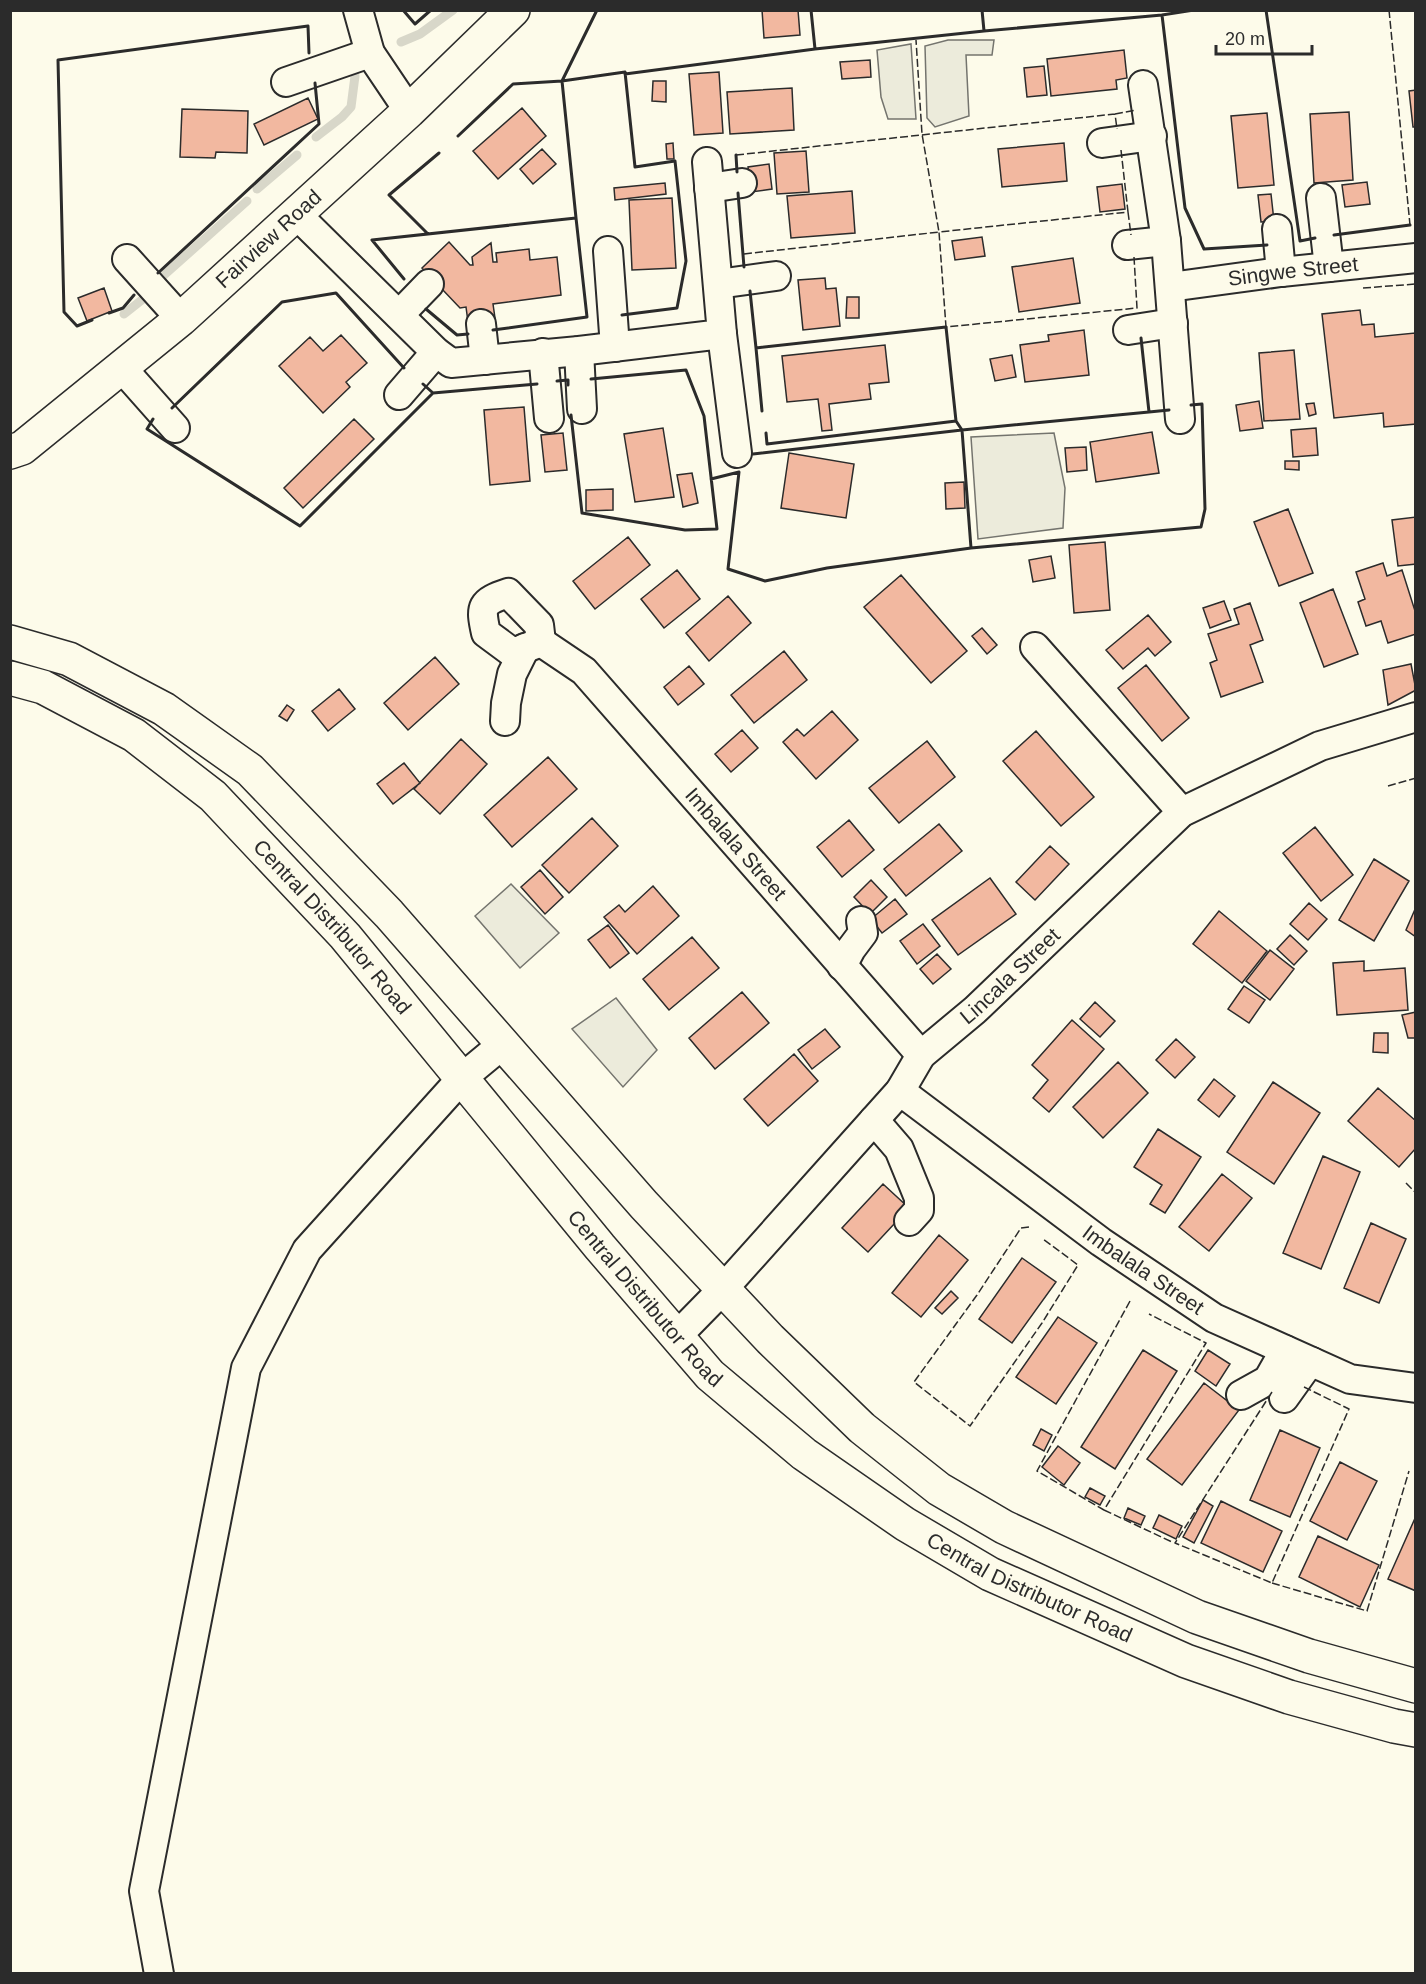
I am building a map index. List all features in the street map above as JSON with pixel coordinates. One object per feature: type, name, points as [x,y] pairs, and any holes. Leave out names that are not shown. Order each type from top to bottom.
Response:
[{"type":"main road","name":"Fairview Road","points":[[10,452],[22,447],[181,319],[409,111],[513,10]]},
{"type":"main road","name":"Central Distributor Road","points":[[10,642],[69,659],[164,709],[250,770],[389,914],[644,1204],[770,1339],[862,1428],[939,1489],[1004,1527],[1197,1617],[1309,1656],[1416,1686]]},
{"type":"main road","name":"Central Distributor Road","points":[[10,678],[43,687],[134,735],[213,796],[345,936],[600,1247],[711,1375],[804,1454],[905,1524],[990,1574],[1186,1661],[1288,1697],[1416,1730]]},
{"type":"street","points":[[358,10],[370,53],[409,111]]},
{"type":"street","points":[[286,82],[370,53]]},
{"type":"street","points":[[1143,85],[1166,241],[1180,418]]},
{"type":"street","points":[[1102,143],[1152,136]]},
{"type":"street","points":[[737,453],[722,334],[708,175],[742,183]]},
{"type":"street","points":[[1321,198],[1329,267]]},
{"type":"street","points":[[296,214],[436,352],[451,363],[722,334]]},
{"type":"street","points":[[1277,229],[1281,272]]},
{"type":"street","points":[[1127,245],[1166,241]]},
{"type":"street","points":[[608,251],[615,347]]},
{"type":"street","name":"Singwe Street","points":[[1170,287],[1281,272],[1416,258]]},
{"type":"street","points":[[127,259],[181,319]]},
{"type":"street","points":[[718,284],[776,276]]},
{"type":"street","points":[[399,315],[429,284]]},
{"type":"street","points":[[1128,330],[1173,323]]},
{"type":"street","points":[[481,324],[485,360]]},
{"type":"street","points":[[579,351],[582,410]]},
{"type":"street","points":[[399,395],[436,352]]},
{"type":"street","points":[[543,353],[549,418]]},
{"type":"street","points":[[121,367],[175,428]]},
{"type":"street","name":"Imbalala Street","points":[[505,721],[506,702],[512,674],[533,645],[584,670],[921,1055]]},
{"type":"street","points":[[1035,647],[1182,812]]},
{"type":"street","name":"Lincala Street","points":[[677,1336],[723,1289],[900,1091],[921,1055],[975,1010],[1182,812],[1320,746],[1415,717]]},
{"type":"street","points":[[842,966],[863,933],[861,921]]},
{"type":"street","points":[[159,1974],[144,1892],[246,1368],[307,1250],[462,1078],[503,1044]]},
{"type":"street","name":"Imbalala Street","points":[[900,1091],[1101,1242],[1214,1318],[1350,1379],[1416,1388]]},
{"type":"street","points":[[873,1120],[899,1149],[912,1178],[919,1198],[919,1210],[909,1221]]},
{"type":"street","points":[[1241,1395],[1268,1380],[1285,1350]]},
{"type":"street","points":[[1284,1398],[1312,1362]]},
{"type":"shaded area","points":[[948,40],[994,40],[992,55],[966,55],[969,116],[935,127],[927,118],[925,46]]},
{"type":"shaded area","points":[[911,44],[916,119],[888,119],[881,97],[877,50]]},
{"type":"shaded area","points":[[1054,433],[1065,488],[1063,528],[978,539],[971,437]]},
{"type":"shaded area","points":[[511,884],[559,933],[520,968],[475,916]]},
{"type":"shaded area","points":[[616,998],[657,1050],[623,1087],[572,1029]]},
{"type":"building","points":[[762,10],[798,10],[800,35],[764,38]]},
{"type":"building","points":[[1124,50],[1127,78],[1116,80],[1117,89],[1051,96],[1047,59]]},
{"type":"building","points":[[870,60],[871,77],[842,79],[840,62]]},
{"type":"building","points":[[1044,66],[1047,95],[1027,97],[1024,68]]},
{"type":"building","points":[[719,72],[723,133],[694,135],[689,74]]},
{"type":"building","points":[[653,81],[666,81],[666,102],[652,101]]},
{"type":"building","points":[[792,88],[794,130],[730,134],[727,92]]},
{"type":"building","points":[[1416,90],[1416,127],[1413,127],[1409,91]]},
{"type":"building","points":[[308,98],[318,119],[264,145],[254,124]]},
{"type":"building","points":[[522,108],[546,136],[498,179],[473,151]]},
{"type":"building","points":[[182,109],[248,111],[247,153],[216,152],[215,158],[180,157]]},
{"type":"building","points":[[1349,112],[1353,180],[1314,183],[1310,114]]},
{"type":"building","points":[[1267,113],[1274,185],[1238,188],[1231,116]]},
{"type":"building","points":[[673,143],[674,159],[667,159],[666,144]]},
{"type":"building","points":[[1064,143],[1067,181],[1002,187],[998,149]]},
{"type":"building","points":[[542,149],[556,164],[533,184],[520,169]]},
{"type":"building","points":[[806,151],[809,192],[777,194],[774,153]]},
{"type":"building","points":[[769,164],[772,189],[751,192],[748,167]]},
{"type":"building","points":[[1367,182],[1370,204],[1345,207],[1342,185]]},
{"type":"building","points":[[665,183],[666,194],[615,200],[614,188]]},
{"type":"building","points":[[1122,184],[1125,209],[1100,212],[1097,187]]},
{"type":"building","points":[[852,191],[855,233],[791,238],[787,196]]},
{"type":"building","points":[[1271,194],[1274,221],[1261,222],[1258,195]]},
{"type":"building","points":[[672,198],[676,268],[632,270],[629,200]]},
{"type":"building","points":[[982,237],[985,256],[955,260],[952,241]]},
{"type":"building","points":[[449,242],[470,265],[473,265],[472,257],[491,243],[493,262],[497,262],[496,253],[529,249],[530,260],[557,257],[561,295],[493,304],[495,318],[468,322],[466,307],[460,308],[422,268]]},
{"type":"building","points":[[1073,258],[1080,303],[1019,312],[1012,267]]},
{"type":"building","points":[[825,278],[826,289],[836,288],[840,326],[803,330],[798,280]]},
{"type":"building","points":[[104,288],[112,311],[87,321],[78,298]]},
{"type":"building","points":[[847,297],[859,297],[859,318],[846,318]]},
{"type":"building","points":[[1360,310],[1362,325],[1374,324],[1375,337],[1415,333],[1416,424],[1384,427],[1383,413],[1334,418],[1322,314]]},
{"type":"building","points":[[1084,330],[1089,375],[1025,382],[1020,345],[1049,341],[1048,335]]},
{"type":"building","points":[[341,335],[367,363],[346,382],[350,387],[323,413],[279,366],[310,337],[323,351]]},
{"type":"building","points":[[885,345],[889,382],[869,384],[871,399],[829,404],[832,430],[822,431],[818,399],[787,402],[782,356]]},
{"type":"building","points":[[1294,350],[1300,419],[1264,421],[1259,353]]},
{"type":"building","points":[[1012,355],[1016,377],[995,381],[990,359]]},
{"type":"building","points":[[1259,401],[1263,428],[1240,431],[1236,405]]},
{"type":"building","points":[[1314,403],[1316,414],[1309,416],[1306,404]]},
{"type":"building","points":[[524,407],[530,481],[490,485],[484,410]]},
{"type":"building","points":[[354,419],[374,439],[303,508],[284,488]]},
{"type":"building","points":[[663,428],[674,497],[635,502],[624,434]]},
{"type":"building","points":[[1316,428],[1318,455],[1293,457],[1291,430]]},
{"type":"building","points":[[1152,432],[1159,473],[1096,482],[1090,442]]},
{"type":"building","points":[[563,433],[567,470],[545,472],[541,435]]},
{"type":"building","points":[[1086,447],[1087,470],[1067,472],[1065,448]]},
{"type":"building","points":[[789,453],[854,464],[846,518],[781,508]]},
{"type":"building","points":[[1285,461],[1299,461],[1299,470],[1285,469]]},
{"type":"building","points":[[692,473],[698,503],[683,507],[677,475]]},
{"type":"building","points":[[964,482],[965,508],[946,509],[945,483]]},
{"type":"building","points":[[613,489],[613,510],[586,511],[586,490]]},
{"type":"building","points":[[1288,509],[1313,573],[1279,586],[1254,522]]},
{"type":"building","points":[[1416,517],[1416,564],[1398,566],[1392,520]]},
{"type":"building","points":[[628,537],[650,565],[595,609],[573,581]]},
{"type":"building","points":[[1105,542],[1110,610],[1074,613],[1069,545]]},
{"type":"building","points":[[1051,556],[1055,578],[1033,582],[1029,560]]},
{"type":"building","points":[[1383,563],[1387,576],[1402,570],[1416,614],[1416,634],[1388,643],[1381,621],[1366,626],[1358,602],[1365,599],[1356,572]]},
{"type":"building","points":[[677,570],[700,599],[664,628],[641,599]]},
{"type":"building","points":[[901,575],[967,651],[931,683],[864,607]]},
{"type":"building","points":[[1333,589],[1358,654],[1324,667],[1300,603]]},
{"type":"building","points":[[728,596],[751,623],[709,661],[686,633]]},
{"type":"building","points":[[1224,601],[1231,620],[1210,628],[1203,608]]},
{"type":"building","points":[[1250,603],[1263,640],[1250,645],[1263,682],[1221,697],[1210,663],[1217,660],[1208,634],[1239,624],[1234,609]]},
{"type":"building","points":[[1148,615],[1171,642],[1155,656],[1148,648],[1123,669],[1106,650]]},
{"type":"building","points":[[982,628],[997,645],[987,654],[972,636]]},
{"type":"building","points":[[784,651],[807,680],[754,723],[731,695]]},
{"type":"building","points":[[435,657],[459,684],[408,730],[384,703]]},
{"type":"building","points":[[1411,664],[1416,690],[1388,705],[1383,670]]},
{"type":"building","points":[[1146,665],[1189,718],[1162,741],[1118,688]]},
{"type":"building","points":[[689,666],[704,684],[678,705],[664,687]]},
{"type":"building","points":[[339,689],[355,709],[328,731],[312,711]]},
{"type":"building","points":[[287,705],[294,710],[287,721],[279,716]]},
{"type":"building","points":[[832,711],[858,740],[816,779],[783,742],[797,729],[804,736]]},
{"type":"building","points":[[742,730],[758,748],[731,772],[715,754]]},
{"type":"building","points":[[1036,731],[1094,797],[1061,826],[1003,761]]},
{"type":"building","points":[[461,739],[487,764],[440,814],[414,789]]},
{"type":"building","points":[[927,741],[955,777],[899,823],[869,788]]},
{"type":"building","points":[[548,757],[577,789],[512,847],[484,815]]},
{"type":"building","points":[[404,763],[420,783],[393,804],[377,784]]},
{"type":"building","points":[[592,818],[618,846],[569,893],[542,865]]},
{"type":"building","points":[[849,820],[874,850],[842,877],[817,847]]},
{"type":"building","points":[[939,824],[962,851],[906,896],[884,869]]},
{"type":"building","points":[[1315,827],[1353,875],[1321,901],[1283,853]]},
{"type":"building","points":[[1050,846],[1069,864],[1035,900],[1016,882]]},
{"type":"building","points":[[1374,859],[1409,881],[1374,941],[1339,920]]},
{"type":"building","points":[[540,870],[563,897],[545,914],[521,887]]},
{"type":"building","points":[[990,878],[1016,914],[958,955],[932,920]]},
{"type":"building","points":[[871,880],[887,897],[870,914],[854,897]]},
{"type":"building","points":[[653,886],[679,916],[637,954],[604,917],[619,905],[625,912]]},
{"type":"building","points":[[895,899],[907,914],[882,933],[871,919]]},
{"type":"building","points":[[1309,903],[1327,919],[1308,940],[1290,924]]},
{"type":"building","points":[[1416,907],[1416,937],[1406,930]]},
{"type":"building","points":[[1219,911],[1267,951],[1242,983],[1193,944]]},
{"type":"building","points":[[923,924],[940,946],[917,964],[900,941]]},
{"type":"building","points":[[608,925],[629,953],[610,968],[588,940]]},
{"type":"building","points":[[1290,935],[1307,951],[1294,965],[1277,949]]},
{"type":"building","points":[[692,937],[719,968],[669,1010],[643,979]]},
{"type":"building","points":[[1270,950],[1294,969],[1270,1000],[1246,981]]},
{"type":"building","points":[[937,954],[951,969],[933,984],[920,969]]},
{"type":"building","points":[[1364,961],[1364,971],[1405,968],[1408,1010],[1337,1015],[1333,963]]},
{"type":"building","points":[[1244,986],[1265,1000],[1249,1023],[1228,1009]]},
{"type":"building","points":[[742,992],[769,1023],[715,1069],[689,1038]]},
{"type":"building","points":[[1095,1002],[1115,1021],[1100,1037],[1080,1019]]},
{"type":"building","points":[[1416,1012],[1416,1038],[1408,1038],[1402,1015]]},
{"type":"building","points":[[1072,1020],[1104,1049],[1049,1112],[1033,1098],[1048,1080],[1032,1065]]},
{"type":"building","points":[[825,1029],[840,1047],[812,1069],[798,1050]]},
{"type":"building","points":[[1374,1033],[1388,1033],[1388,1053],[1373,1052]]},
{"type":"building","points":[[1176,1039],[1195,1057],[1175,1078],[1156,1060]]},
{"type":"building","points":[[794,1054],[818,1081],[768,1126],[744,1099]]},
{"type":"building","points":[[1118,1062],[1148,1093],[1103,1138],[1073,1107]]},
{"type":"building","points":[[1214,1079],[1235,1096],[1219,1117],[1198,1100]]},
{"type":"building","points":[[1273,1082],[1320,1113],[1274,1184],[1227,1152]]},
{"type":"building","points":[[1378,1088],[1416,1121],[1416,1148],[1399,1167],[1348,1121]]},
{"type":"building","points":[[1158,1129],[1201,1157],[1165,1213],[1150,1204],[1162,1185],[1134,1167]]},
{"type":"building","points":[[1323,1156],[1360,1172],[1321,1269],[1283,1253]]},
{"type":"building","points":[[1222,1174],[1252,1198],[1209,1251],[1179,1227]]},
{"type":"building","points":[[883,1184],[909,1208],[868,1252],[842,1228]]},
{"type":"building","points":[[1371,1223],[1406,1239],[1379,1303],[1344,1288]]},
{"type":"building","points":[[939,1235],[968,1260],[921,1317],[892,1293]]},
{"type":"building","points":[[1022,1258],[1056,1282],[1012,1343],[979,1319]]},
{"type":"building","points":[[951,1291],[958,1298],[942,1314],[935,1308]]},
{"type":"building","points":[[1058,1317],[1097,1343],[1056,1404],[1016,1377]]},
{"type":"building","points":[[1143,1350],[1177,1371],[1115,1469],[1081,1447]]},
{"type":"building","points":[[1208,1350],[1230,1364],[1216,1386],[1195,1371]]},
{"type":"building","points":[[1204,1383],[1239,1410],[1182,1485],[1147,1459]]},
{"type":"building","points":[[1041,1429],[1052,1435],[1044,1451],[1033,1445]]},
{"type":"building","points":[[1280,1430],[1320,1448],[1290,1517],[1250,1500]]},
{"type":"building","points":[[1058,1446],[1080,1463],[1064,1485],[1042,1467]]},
{"type":"building","points":[[1340,1462],[1377,1481],[1347,1540],[1310,1521]]},
{"type":"building","points":[[1090,1488],[1105,1496],[1100,1505],[1085,1497]]},
{"type":"building","points":[[1203,1500],[1213,1506],[1194,1543],[1183,1537]]},
{"type":"building","points":[[1221,1501],[1282,1531],[1263,1572],[1201,1543]]},
{"type":"building","points":[[1128,1508],[1145,1516],[1141,1525],[1124,1518]]},
{"type":"building","points":[[1159,1515],[1182,1526],[1176,1539],[1153,1528]]},
{"type":"building","points":[[1416,1516],[1416,1591],[1388,1579]]},
{"type":"building","points":[[1318,1536],[1379,1565],[1360,1607],[1299,1577]]},
{"type":"waterway","points":[[401,42],[420,34],[453,10]]},
{"type":"waterway","points":[[316,137],[351,107],[355,76]]},
{"type":"waterway","points":[[257,189],[297,155]]},
{"type":"waterway","points":[[163,276],[247,201]]},
{"type":"waterway","points":[[124,314],[143,299]]},
{"type":"fence","points":[[1389,10],[1410,225]]},
{"type":"fence","points":[[744,254],[939,232],[922,134],[916,40]]},
{"type":"fence","points":[[1115,114],[1136,110]]},
{"type":"fence","points":[[736,155],[1115,114],[1117,129]]},
{"type":"fence","points":[[1121,150],[1128,212],[939,232],[946,327],[1137,308],[1134,257]]},
{"type":"fence","points":[[1128,212],[1131,235]]},
{"type":"fence","points":[[1363,288],[1416,284]]},
{"type":"fence","points":[[1388,786],[1416,778]]},
{"type":"fence","points":[[1406,1183],[1416,1193]]},
{"type":"fence","points":[[1029,1227],[1021,1228],[977,1295],[914,1382],[970,1426],[1042,1323],[1078,1265],[1043,1239]]},
{"type":"fence","points":[[1130,1301],[1037,1471],[1104,1510],[1206,1343],[1149,1314]]},
{"type":"fence","points":[[1272,1392],[1175,1543],[1272,1583],[1349,1409],[1304,1387]]},
{"type":"fence","points":[[1272,1583],[1367,1611],[1409,1471]]},
{"type":"fence","points":[[1104,1510],[1172,1542]]},
{"type":"wall","points":[[403,10],[415,24],[431,10]]},
{"type":"wall","points":[[562,81],[597,10]]},
{"type":"wall","points":[[625,74],[815,49],[811,10]]},
{"type":"wall","points":[[815,49],[984,31],[982,10]]},
{"type":"wall","points":[[1194,10],[1162,15],[1185,208],[1204,249],[1267,245]]},
{"type":"wall","points":[[1266,10],[1300,241],[1315,238]]},
{"type":"wall","points":[[984,31],[1162,15]]},
{"type":"wall","points":[[92,320],[77,326],[64,312],[58,60],[308,26],[309,53]]},
{"type":"wall","points":[[562,81],[625,72],[635,167],[675,161],[686,261],[677,308],[622,315]]},
{"type":"wall","points":[[458,136],[513,84],[562,81],[576,218]]},
{"type":"wall","points":[[158,273],[319,124],[315,83]]},
{"type":"wall","points":[[428,234],[389,195],[439,153]]},
{"type":"wall","points":[[736,155],[737,172]]},
{"type":"wall","points":[[738,193],[744,267]]},
{"type":"wall","points":[[404,279],[372,240],[576,218],[587,317],[493,330]]},
{"type":"wall","points":[[1334,235],[1410,225]]},
{"type":"wall","points":[[750,291],[756,348]]},
{"type":"wall","points":[[172,408],[282,302],[336,293],[404,368]]},
{"type":"wall","points":[[109,313],[123,308],[134,295]]},
{"type":"wall","points":[[426,309],[457,335],[468,334]]},
{"type":"wall","points":[[762,411],[756,348],[946,327],[956,421],[767,444],[766,433]]},
{"type":"wall","points":[[956,421],[962,430],[1149,412],[1141,338]]},
{"type":"wall","points":[[571,415],[582,513],[685,530],[717,529],[704,416],[686,370],[591,379]]},
{"type":"wall","points":[[557,381],[568,380],[568,385]]},
{"type":"wall","points":[[153,419],[147,429],[300,526],[433,393],[423,384]]},
{"type":"wall","points":[[433,393],[537,384]]},
{"type":"wall","points":[[971,548],[1201,527],[1205,509],[1202,404],[1191,405]]},
{"type":"wall","points":[[1149,412],[1169,410]]},
{"type":"wall","points":[[711,479],[739,472],[728,569],[765,581],[827,568],[971,548],[962,430],[753,454]]}]
